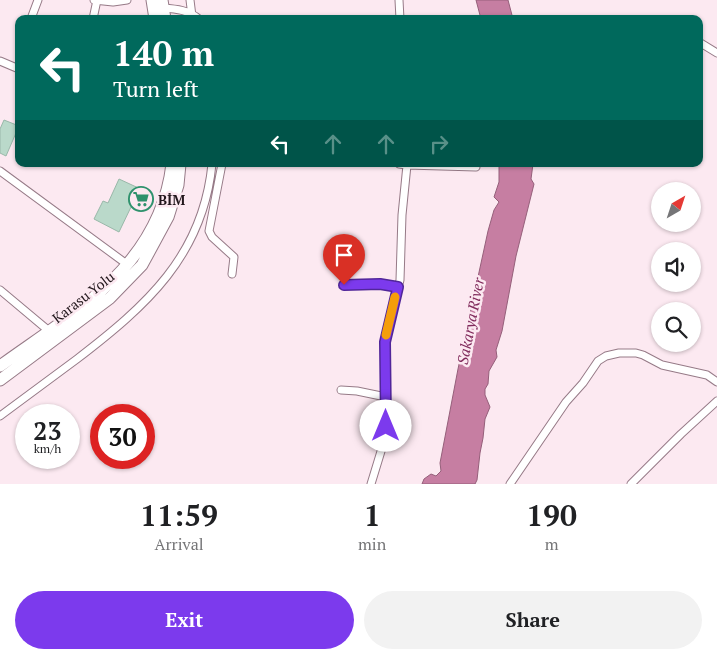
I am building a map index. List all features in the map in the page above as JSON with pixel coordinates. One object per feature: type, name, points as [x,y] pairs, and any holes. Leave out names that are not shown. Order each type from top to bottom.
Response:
[{"type":"highway","points":[[152,0],[154,15]]},
{"type":"highway","name":"Karasu Yolu","points":[[0,366],[98,294],[128,265],[148,237],[164,203],[171,167]]},
{"type":"highway","name":"Karasu Yolu","points":[[0,380],[110,298],[142,265],[168,218],[178,185],[180,167]]},
{"type":"street","points":[[32,15],[38,0]]},
{"type":"street","points":[[93,15],[95,0],[113,2],[127,0]]},
{"type":"street","points":[[190,0],[192,15]]},
{"type":"street","points":[[399,0],[400,15]]},
{"type":"street","points":[[163,9],[178,9],[190,15]]},
{"type":"street","points":[[703,44],[717,53]]},
{"type":"street","points":[[0,61],[15,67]]},
{"type":"street","points":[[0,416],[116,329],[165,280],[188,242],[204,206],[211,167]]},
{"type":"street","points":[[221,167],[209,231],[212,237],[234,257],[232,274]]},
{"type":"street","points":[[371,484],[382,448],[386,426],[385,342],[398,287],[401,264],[402,215],[407,167]]},
{"type":"street","points":[[0,172],[128,265]]},
{"type":"street","points":[[344,285],[380,284],[398,287]]},
{"type":"street","points":[[0,290],[49,331]]},
{"type":"street","points":[[510,484],[550,424],[566,402],[584,383],[598,361],[619,353],[636,353],[662,365],[707,375],[717,380]]},
{"type":"street","points":[[341,390],[357,391],[386,398]]},
{"type":"street","points":[[631,484],[698,417],[717,401]]},
{"type":"water","points":[[476,0],[508,0],[512,15],[480,15]]},
{"type":"water","name":"Sakarya River","points":[[499,167],[533,167],[531,179],[534,184],[516,256],[502,331],[496,350],[497,357],[489,371],[488,384],[485,389],[485,395],[490,407],[485,419],[477,480],[475,484],[422,484],[424,479],[431,474],[436,476],[441,471],[440,463],[458,369],[488,231],[494,210],[499,202],[494,197],[499,182]]},
{"type":"building","points":[[4,120],[15,124],[15,135],[6,156],[0,153],[0,129]]},
{"type":"building","points":[[119,179],[145,191],[137,210],[131,207],[119,232],[94,219],[103,201],[108,203]]},
{"type":"slow traffic","points":[[386,335],[395,297]]},
{"type":"place","name":"BİM","points":[[141,199]]},
{"type":"route","points":[[344,285],[380,284],[398,287],[385,342],[386,426]]}]
